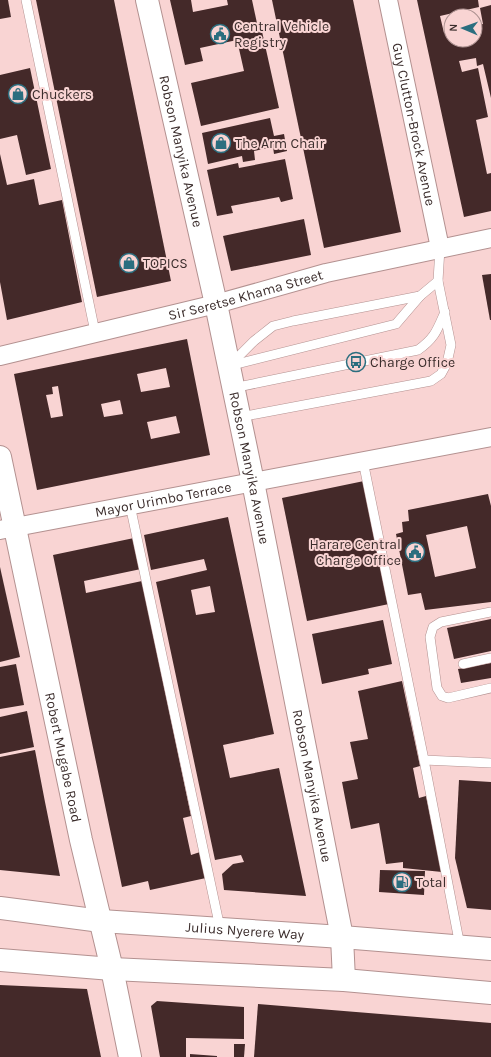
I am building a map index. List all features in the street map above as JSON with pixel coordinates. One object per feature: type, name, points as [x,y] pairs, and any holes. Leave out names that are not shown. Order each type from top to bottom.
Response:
[{"type":"main road","name":"Robson Manyika Avenue","points":[[147,0],[216,304],[238,417],[253,482],[342,937],[344,980]]},
{"type":"main road","name":"Robert Mugabe Road","points":[[0,457],[7,528],[101,921],[130,1057]]},
{"type":"main road","name":"Julius Nyerere Way","points":[[0,908],[101,921],[220,928],[491,949]]},
{"type":"main road","points":[[0,960],[112,969],[344,980],[491,993]]},
{"type":"street","name":"Guy Clutton-Brock Avenue","points":[[388,0],[440,248]]},
{"type":"street","name":"Sir Seretse Khama Street","points":[[0,356],[216,304],[326,273],[491,238]]},
{"type":"street","name":"Mayor Urimbo Terrace","points":[[7,528],[491,437]]},
{"type":"lane","points":[[26,0],[95,332]]},
{"type":"lane","points":[[238,417],[431,381],[441,374],[447,363],[451,345],[438,281],[440,248]]},
{"type":"lane","points":[[229,366],[396,324],[420,296],[438,281]]},
{"type":"lane","points":[[229,366],[254,341],[273,326],[420,296]]},
{"type":"lane","points":[[233,388],[418,350],[427,344],[435,334],[444,312]]},
{"type":"lane","points":[[363,461],[460,946]]},
{"type":"lane","points":[[130,505],[220,928]]},
{"type":"lane","points":[[491,612],[441,622],[433,627],[430,637],[437,688],[442,696],[448,698],[491,688]]},
{"type":"lane","points":[[462,664],[491,658]]},
{"type":"lane","points":[[424,760],[491,763]]},
{"type":"building","points":[[0,0],[8,0],[11,17],[0,19]]},
{"type":"building","points":[[36,0],[114,0],[171,281],[97,297]]},
{"type":"building","points":[[170,0],[191,0],[193,12],[228,5],[227,0],[252,0],[258,28],[261,27],[279,108],[201,126],[191,83],[244,71],[237,40],[200,48],[203,61],[185,65]]},
{"type":"building","points":[[272,0],[353,0],[401,232],[324,248]]},
{"type":"building","points":[[417,0],[478,0],[479,7],[475,8],[443,8],[443,15],[440,16],[443,29],[443,48],[483,48],[483,8],[480,8],[491,5],[491,98],[483,64],[477,66],[476,58],[459,61],[462,72],[478,68],[488,117],[476,120],[487,174],[491,173],[491,211],[464,217]]},
{"type":"building","points":[[30,68],[51,169],[26,175],[17,135],[0,139],[0,75]]},
{"type":"building","points":[[270,118],[274,136],[284,134],[287,151],[274,154],[273,147],[254,151],[255,160],[243,162],[242,156],[208,164],[202,133]]},
{"type":"building","points":[[0,154],[7,185],[34,179],[39,205],[62,200],[82,302],[7,320],[0,282]]},
{"type":"building","points":[[285,159],[293,199],[281,202],[279,197],[231,206],[233,213],[217,216],[207,170],[238,163],[239,168]]},
{"type":"building","points":[[304,219],[311,255],[231,271],[223,236]]},
{"type":"building","points":[[491,274],[491,320],[490,320],[482,275]]},
{"type":"building","points":[[187,339],[210,455],[37,490],[14,374]],"holes":[[[166,368],[170,387],[141,392],[137,374]],[[58,386],[63,416],[51,418],[46,395],[53,394],[52,387]],[[120,400],[123,414],[104,417],[101,404]],[[176,416],[180,433],[151,439],[147,422]]]},
{"type":"building","points":[[364,481],[389,604],[307,621],[282,498]]},
{"type":"building","name":"Harare Central Charge Office","points":[[488,494],[491,506],[491,602],[425,610],[421,593],[408,595],[396,534],[403,532],[402,522],[409,521],[408,510]],"holes":[[[467,526],[476,568],[435,577],[426,535]]]},
{"type":"building","points":[[228,517],[274,734],[223,745],[230,778],[279,768],[306,896],[224,890],[222,874],[233,864],[244,862],[241,855],[215,860],[156,582],[207,570],[204,559],[151,570],[144,535]],"holes":[[[210,586],[215,612],[196,615],[191,590]]]},
{"type":"building","points":[[134,538],[141,569],[84,581],[86,593],[142,581],[191,816],[183,818],[191,855],[200,852],[206,878],[150,890],[148,881],[122,887],[53,555]]},
{"type":"building","points":[[0,567],[20,657],[0,662]]},
{"type":"building","points":[[491,619],[491,651],[454,659],[447,628]]},
{"type":"building","points":[[383,620],[392,664],[368,669],[369,674],[322,684],[312,634]]},
{"type":"building","points":[[491,663],[491,678],[461,683],[458,669]]},
{"type":"building","points":[[16,664],[24,705],[0,709],[0,667]]},
{"type":"building","points":[[402,681],[420,766],[413,768],[419,798],[426,796],[442,872],[403,868],[403,862],[386,864],[379,823],[351,829],[342,782],[358,779],[350,742],[368,739],[358,691]]},
{"type":"building","points":[[27,711],[34,747],[0,754],[0,717]]},
{"type":"building","points":[[35,750],[60,876],[0,870],[0,757]]},
{"type":"building","points":[[459,780],[491,782],[491,910],[467,908],[455,858]]},
{"type":"building","name":"Total","points":[[380,870],[425,871],[424,895],[379,892]]},
{"type":"building","points":[[0,985],[87,989],[101,1057],[0,1057]]},
{"type":"building","points":[[157,1001],[244,1007],[244,1039],[186,1038],[186,1057],[160,1057],[151,1006]]},
{"type":"building","points":[[258,1004],[491,1023],[491,1057],[254,1057]]},
{"type":"building","points":[[234,1044],[245,1044],[244,1057],[234,1057]]},
{"type":"building","points":[[190,1054],[217,1056],[217,1057],[190,1057]]},
{"type":"place","name":"Central Vehicle Registry","points":[[220,34]]},
{"type":"place","name":"Chuckers","points":[[18,94]]},
{"type":"place","name":"The Arm Chair","points":[[221,143]]},
{"type":"place","name":"TOPICS","points":[[129,263]]},
{"type":"place","name":"Charge Office","points":[[356,362]]},
{"type":"place","name":"Harare Central Charge Office","points":[[415,552]]},
{"type":"place","name":"Total","points":[[402,882]]}]
